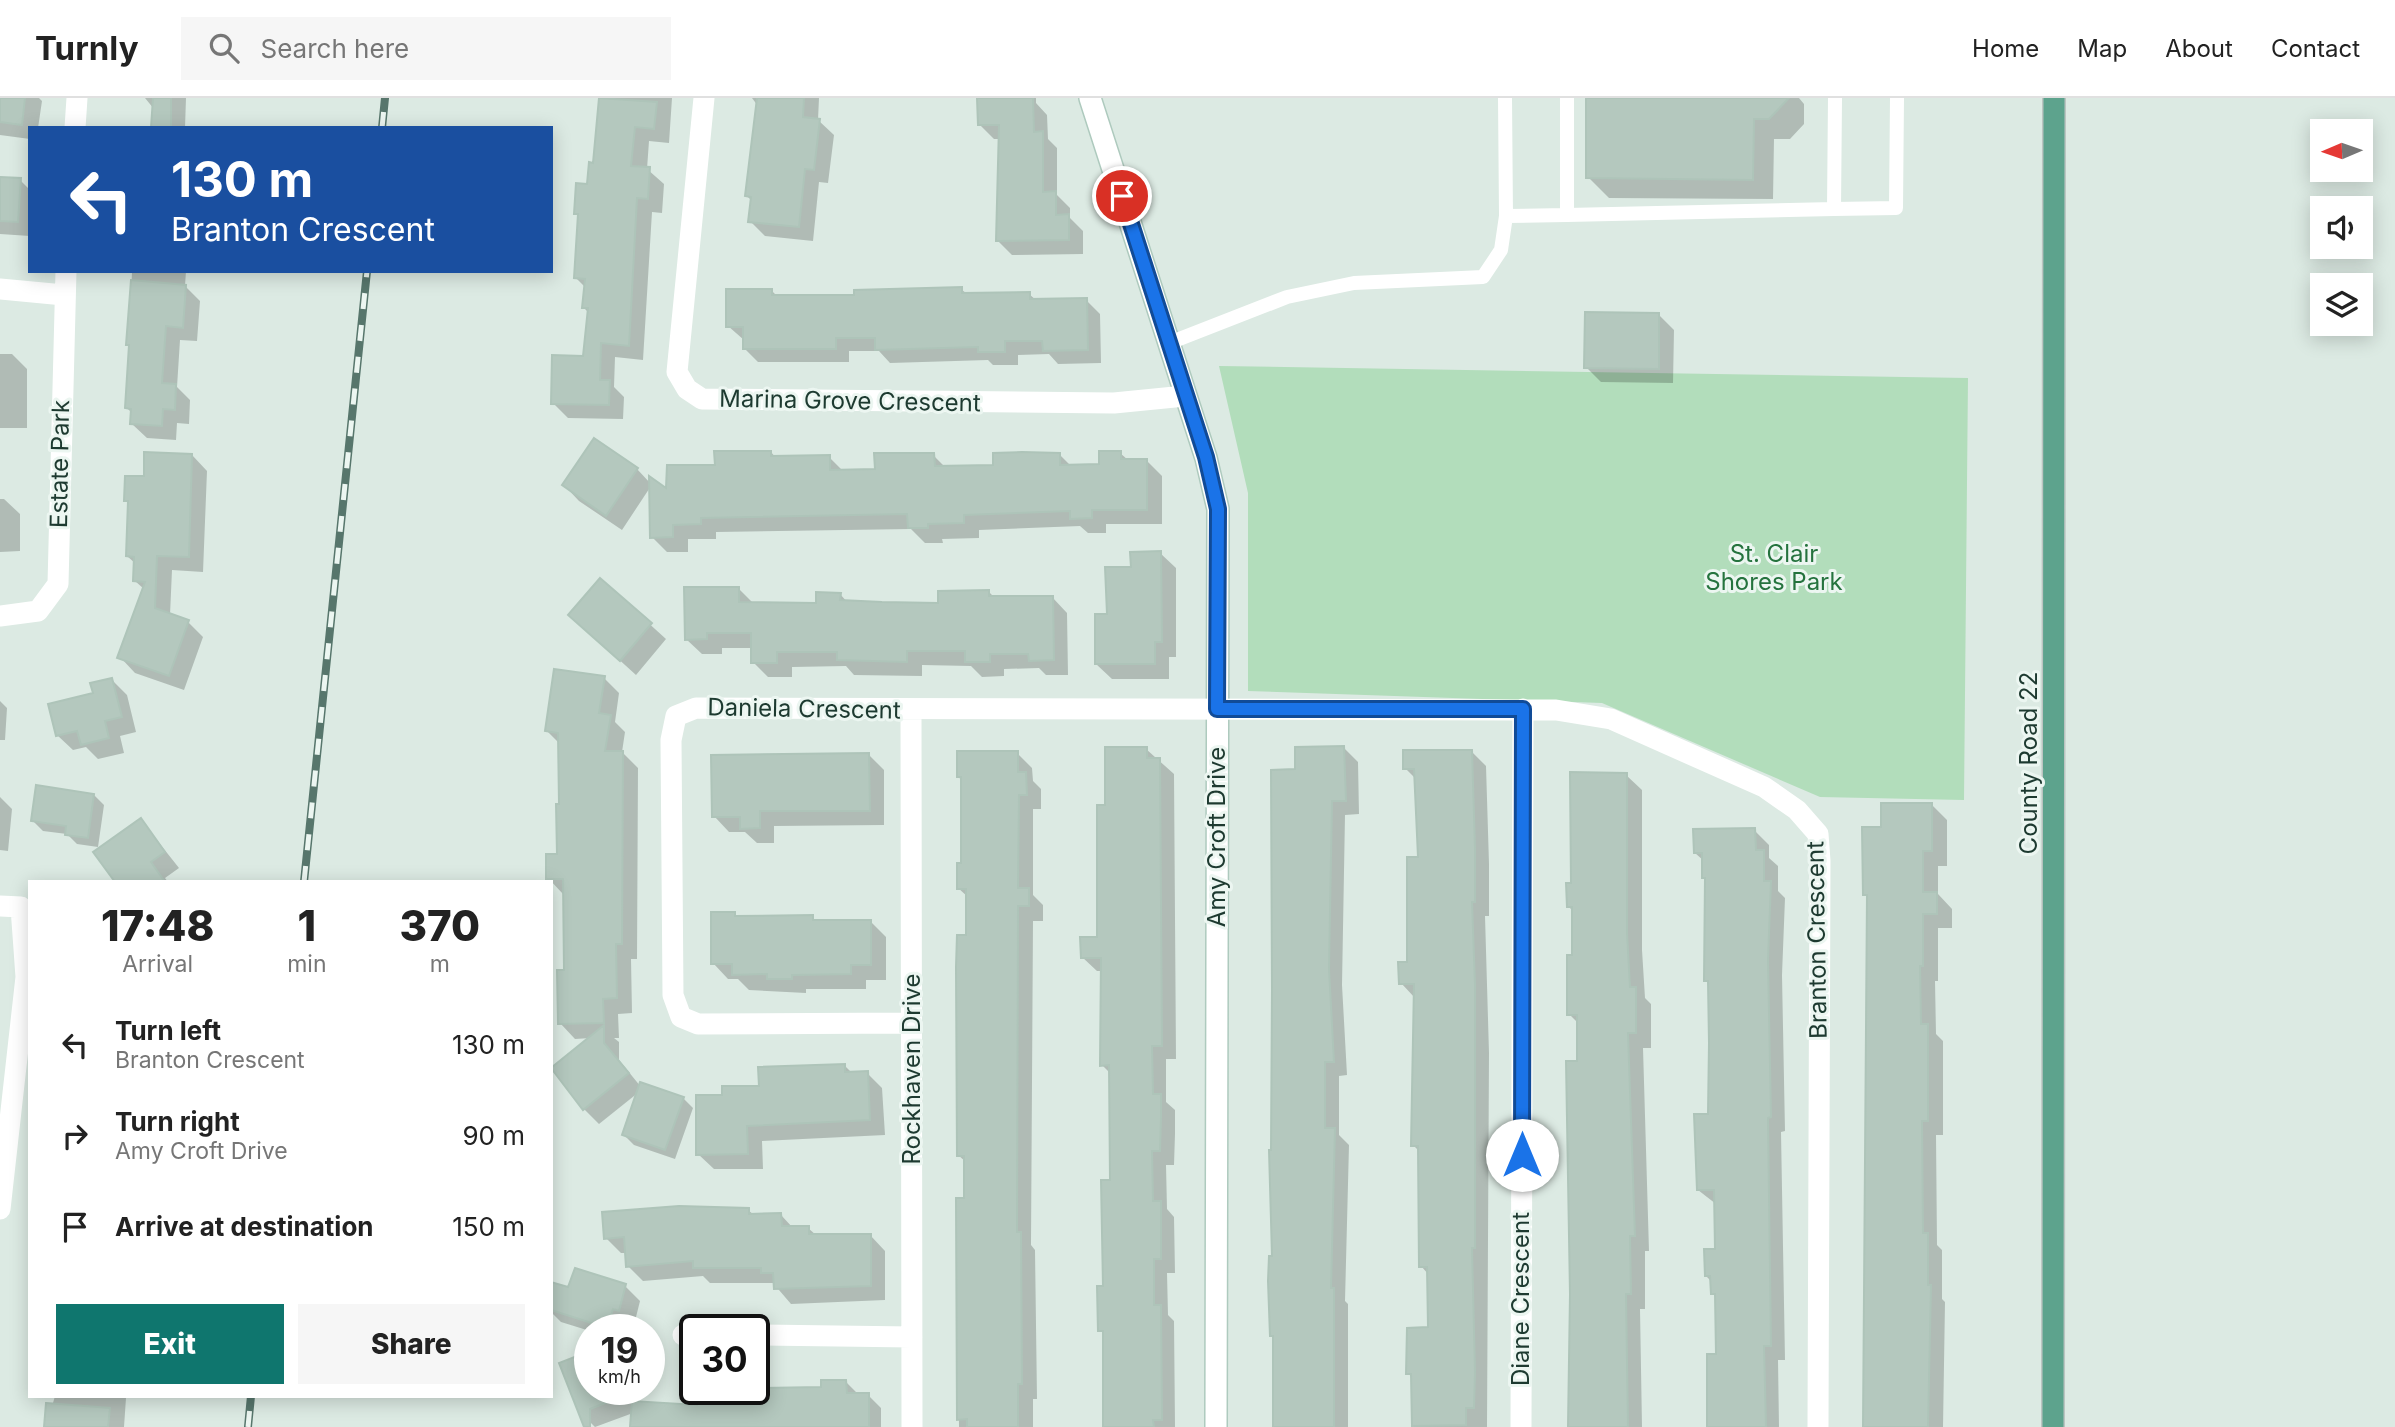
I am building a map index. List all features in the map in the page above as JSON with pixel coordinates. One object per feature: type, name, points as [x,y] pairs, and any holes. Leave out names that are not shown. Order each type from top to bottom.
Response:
[{"type":"main road","name":"County Road 22","points":[[2053,1427],[2054,98]]},
{"type":"street","points":[[75,126],[77,98]]},
{"type":"street","name":"Marina Grove Crescent","points":[[704,98],[677,372],[687,389],[702,399],[1114,403],[1185,396]]},
{"type":"street","name":"Amy Croft Drive","points":[[1090,98],[1206,457],[1218,509],[1216,1427]]},
{"type":"street","name":"Estate Park","points":[[0,616],[38,611],[58,584],[66,273]]},
{"type":"street","points":[[0,289],[64,295]]},
{"type":"street","name":"Daniela Crescent","points":[[912,1023],[698,1024],[681,1017],[673,995],[671,753],[677,716],[696,708],[911,711],[1217,709]]},
{"type":"street","name":"Branton Crescent","points":[[1217,709],[1523,709],[1556,710],[1611,719],[1764,787],[1797,810],[1818,834],[1818,1427]]},
{"type":"street","name":"Diane Crescent","points":[[1521,1427],[1523,709]]},
{"type":"street","name":"Rockhaven Drive","points":[[911,711],[912,1427]]},
{"type":"street","points":[[0,906],[21,907],[26,977],[0,1209]]},
{"type":"street","points":[[770,1335],[912,1336]]},
{"type":"lane","points":[[1169,343],[1287,297],[1354,283],[1483,277],[1502,250],[1506,216],[1505,98]]},
{"type":"lane","points":[[1567,98],[1567,215]]},
{"type":"lane","points":[[1834,209],[1835,98]]},
{"type":"lane","points":[[1506,216],[1896,208],[1897,98]]},
{"type":"green space","name":"St. Clair Shores Park","points":[[1219,366],[1968,378],[1964,800],[1820,797],[1602,703],[1248,691],[1248,493]]},
{"type":"building","points":[[0,98],[25,98],[22,125],[0,122]]},
{"type":"building","points":[[153,98],[171,98],[171,126],[151,126]]},
{"type":"building","points":[[599,98],[657,102],[654,129],[635,127],[631,166],[650,167],[648,199],[637,198],[629,346],[601,343],[600,380],[610,380],[609,405],[551,404],[552,355],[583,356],[588,308],[582,308],[585,279],[574,278],[578,214],[574,214],[576,183],[587,184],[589,162],[593,163]]},
{"type":"building","points":[[757,98],[804,98],[803,117],[820,119],[814,170],[805,169],[799,227],[748,222],[751,197],[745,196]]},
{"type":"building","points":[[977,98],[1033,98],[1034,132],[1043,131],[1043,192],[1056,191],[1056,215],[1069,214],[1069,240],[996,241],[999,125],[978,125]]},
{"type":"building","points":[[1586,98],[1789,98],[1769,119],[1754,119],[1753,180],[1586,178]]},
{"type":"building","points":[[0,177],[21,178],[18,222],[0,221]]},
{"type":"building","points":[[131,280],[186,285],[183,328],[166,326],[162,383],[176,384],[175,410],[163,409],[162,426],[130,424],[131,409],[125,408]]},
{"type":"building","points":[[962,287],[962,293],[1030,292],[1030,299],[1087,298],[1088,350],[1043,351],[1042,341],[1005,341],[1005,352],[978,352],[978,347],[875,350],[875,338],[836,338],[836,349],[743,349],[743,327],[726,327],[726,289],[772,289],[772,295],[854,295],[854,290]]},
{"type":"building","points":[[1585,312],[1659,313],[1659,369],[1584,368]]},
{"type":"building","points":[[594,438],[638,468],[606,516],[562,485]]},
{"type":"building","points":[[714,451],[771,451],[771,456],[830,455],[830,470],[875,469],[874,453],[934,453],[935,466],[993,465],[993,453],[1060,453],[1060,465],[1099,464],[1099,451],[1121,451],[1121,459],[1147,459],[1147,510],[1092,510],[1092,518],[1070,519],[1070,511],[964,515],[964,523],[928,524],[928,528],[908,528],[907,514],[701,518],[701,524],[673,525],[673,537],[650,538],[649,476],[666,488],[667,465],[715,465]]},
{"type":"building","points":[[144,452],[192,454],[189,557],[157,556],[155,608],[189,620],[169,676],[117,658],[145,582],[133,581],[134,557],[126,556],[128,501],[124,501],[125,476],[144,476]]},
{"type":"building","points":[[1161,551],[1162,642],[1155,642],[1155,664],[1095,664],[1095,614],[1107,614],[1105,567],[1131,567],[1130,552]]},
{"type":"building","points":[[600,578],[652,623],[620,661],[568,615]]},
{"type":"building","points":[[684,587],[739,587],[739,602],[816,603],[816,592],[841,593],[840,600],[938,603],[938,591],[989,590],[989,596],[1053,596],[1054,660],[1029,661],[1028,654],[990,654],[990,662],[965,662],[965,651],[907,651],[907,662],[837,660],[837,652],[777,652],[777,663],[751,663],[751,633],[707,633],[707,639],[685,640]]},
{"type":"building","points":[[554,669],[605,676],[599,713],[611,715],[605,751],[623,751],[622,944],[616,944],[617,998],[603,999],[604,1023],[558,1024],[557,970],[564,970],[563,879],[546,879],[546,854],[557,854],[556,804],[559,804],[558,733],[545,731]]},
{"type":"building","points":[[112,678],[122,717],[105,721],[109,738],[81,745],[77,731],[56,736],[48,704],[93,693],[90,683]]},
{"type":"building","points":[[1344,746],[1346,801],[1332,801],[1329,969],[1334,1062],[1325,1062],[1325,1128],[1335,1128],[1331,1288],[1334,1288],[1334,1427],[1273,1427],[1273,1336],[1270,1336],[1268,1281],[1269,1256],[1272,1256],[1269,1150],[1272,990],[1271,770],[1295,769],[1295,747]]},
{"type":"building","points":[[1105,747],[1147,747],[1147,758],[1160,758],[1162,1046],[1152,1046],[1153,1094],[1161,1094],[1161,1118],[1160,1151],[1152,1151],[1153,1201],[1161,1201],[1161,1259],[1154,1259],[1154,1305],[1161,1305],[1162,1420],[1153,1420],[1154,1427],[1103,1427],[1103,1331],[1098,1331],[1097,1286],[1103,1286],[1101,1180],[1110,1180],[1109,1065],[1100,1066],[1101,958],[1081,958],[1080,937],[1097,937],[1097,805],[1105,805]]},
{"type":"building","points":[[1403,750],[1472,750],[1475,848],[1475,902],[1472,902],[1475,984],[1475,1248],[1472,1248],[1475,1372],[1474,1408],[1466,1408],[1466,1425],[1412,1426],[1411,1374],[1406,1374],[1407,1328],[1428,1327],[1427,1267],[1419,1267],[1418,1146],[1411,1146],[1414,984],[1399,984],[1398,962],[1407,962],[1407,857],[1418,857],[1414,769],[1403,769]]},
{"type":"building","points":[[957,751],[1018,751],[1018,772],[1026,772],[1027,795],[1019,795],[1018,888],[1029,888],[1029,906],[1018,906],[1017,1232],[1021,1232],[1022,1384],[1018,1384],[1018,1427],[967,1427],[967,1419],[957,1420],[956,1198],[964,1198],[964,1156],[957,1156],[956,967],[957,935],[966,935],[966,889],[957,889],[957,863],[961,863],[961,777],[957,777]]},
{"type":"building","points":[[869,753],[870,811],[760,811],[760,828],[740,829],[740,817],[712,817],[711,755]]},
{"type":"building","points":[[1570,772],[1627,773],[1627,933],[1630,987],[1636,987],[1636,1033],[1628,1033],[1635,1236],[1630,1236],[1631,1294],[1626,1294],[1628,1427],[1568,1427],[1570,1294],[1566,1061],[1577,1061],[1577,1015],[1567,1015],[1567,955],[1572,955],[1572,907],[1567,907],[1566,883],[1571,883]]},
{"type":"building","points":[[36,785],[94,794],[88,838],[65,835],[66,826],[31,821]]},
{"type":"building","points":[[1881,803],[1932,803],[1932,851],[1923,851],[1923,892],[1937,892],[1937,914],[1923,914],[1923,966],[1920,966],[1921,1024],[1928,1024],[1928,1121],[1922,1121],[1923,1233],[1928,1233],[1928,1285],[1931,1285],[1928,1427],[1863,1427],[1867,895],[1863,895],[1862,827],[1881,827]]},
{"type":"building","points":[[141,818],[165,852],[151,862],[164,880],[114,880],[93,852]]},
{"type":"building","points":[[1755,828],[1756,850],[1764,850],[1764,881],[1771,881],[1768,960],[1771,1117],[1768,1118],[1771,1346],[1764,1346],[1766,1427],[1707,1427],[1707,1354],[1716,1354],[1715,1294],[1711,1294],[1710,1276],[1705,1276],[1704,1249],[1715,1249],[1714,1190],[1697,1190],[1694,1114],[1708,1114],[1709,1043],[1708,981],[1704,981],[1705,878],[1702,878],[1702,853],[1694,853],[1693,829]]},
{"type":"building","points":[[711,912],[735,912],[735,916],[813,915],[813,920],[871,920],[871,965],[851,965],[851,974],[792,975],[792,979],[767,979],[767,974],[732,975],[732,964],[711,964]]},
{"type":"building","points":[[604,1025],[604,1043],[629,1073],[583,1110],[553,1071],[553,1066]]},
{"type":"building","points":[[845,1064],[845,1072],[868,1071],[870,1120],[747,1126],[748,1154],[696,1155],[696,1095],[722,1095],[722,1086],[759,1086],[758,1067]]},
{"type":"building","points":[[640,1082],[684,1097],[665,1150],[622,1135]]},
{"type":"building","points":[[679,1206],[749,1208],[749,1214],[781,1213],[782,1226],[809,1226],[809,1234],[871,1234],[871,1286],[774,1289],[773,1273],[761,1273],[761,1268],[693,1268],[693,1261],[626,1267],[624,1237],[604,1239],[602,1212]]},
{"type":"building","points":[[575,1268],[626,1284],[619,1311],[613,1309],[611,1314],[574,1314],[574,1317],[553,1311],[553,1283],[568,1287]]},
{"type":"building","points":[[574,1357],[574,1401],[559,1363]]},
{"type":"building","points":[[821,1380],[846,1380],[847,1393],[869,1393],[869,1427],[630,1427],[632,1405],[770,1405],[770,1388],[821,1387]]},
{"type":"building","points":[[46,1403],[110,1408],[108,1427],[44,1427]]},
{"type":"building","points":[[575,1405],[600,1405],[590,1409],[590,1427],[584,1427]]},
{"type":"railway","points":[[382,126],[385,98]]},
{"type":"railway","points":[[304,880],[367,273]]},
{"type":"railway","points":[[248,1427],[251,1398]]},
{"type":"route","points":[[1122,196],[1206,457],[1218,509],[1217,709],[1523,709],[1522,1155]]}]
